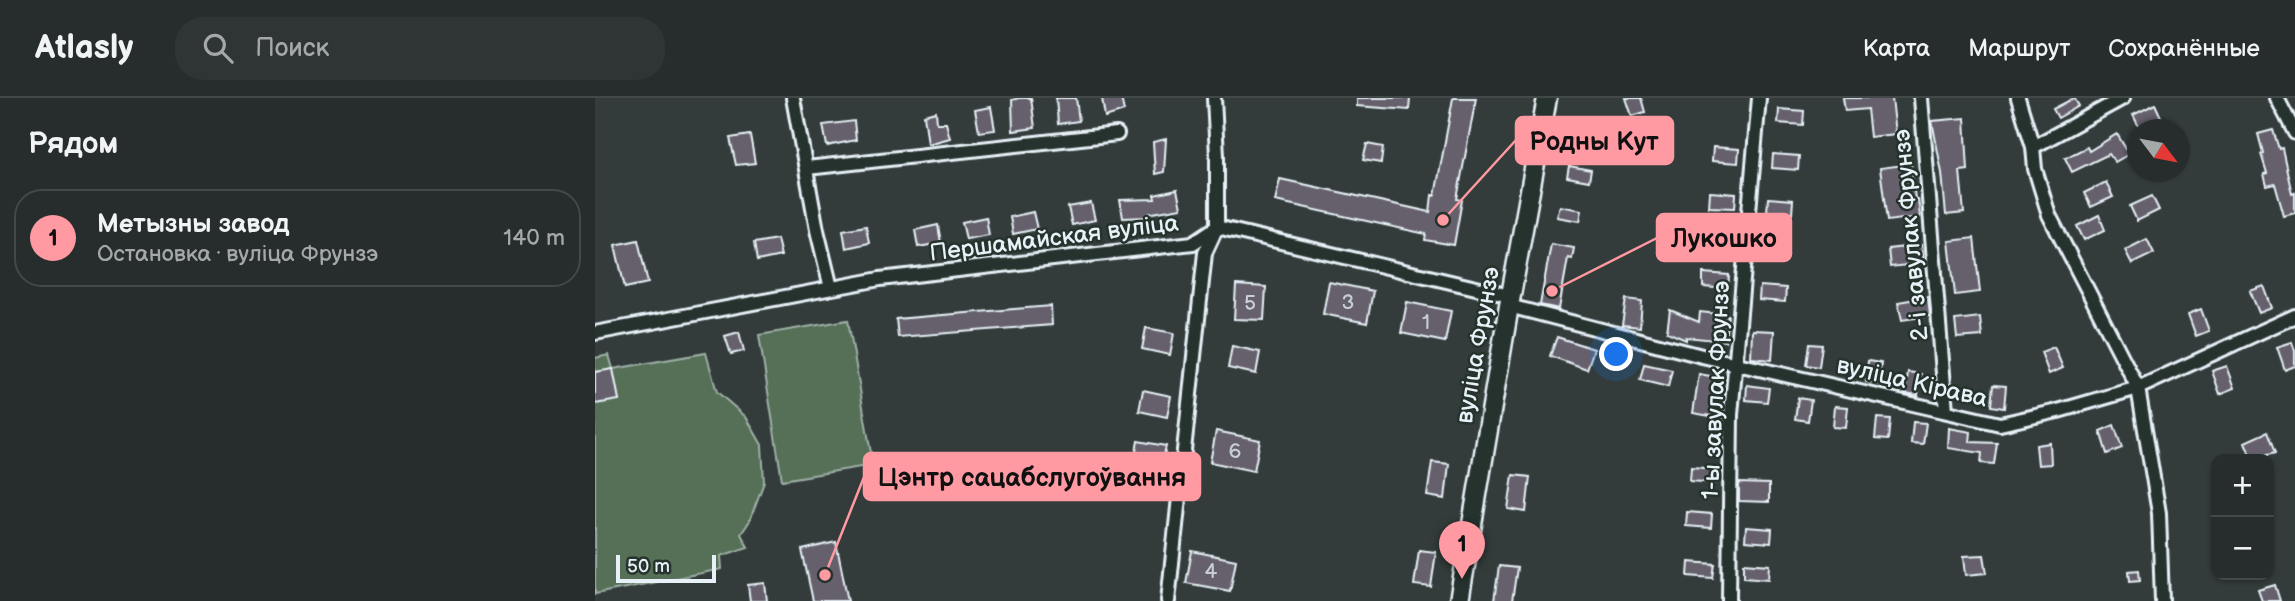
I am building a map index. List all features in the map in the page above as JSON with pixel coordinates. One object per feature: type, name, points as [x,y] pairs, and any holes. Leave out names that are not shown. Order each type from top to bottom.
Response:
[{"type":"street","points":[[793,98],[817,230],[831,288]]},
{"type":"street","points":[[1168,601],[1205,253],[1217,227],[1214,98]]},
{"type":"street","name":"вуліца Фрунзэ","points":[[1459,601],[1546,98]]},
{"type":"street","name":"1-ы завулак Фрунзэ","points":[[1729,601],[1731,415],[1759,98]]},
{"type":"street","name":"2-і завулак Фрунзэ","points":[[1920,98],[1946,411]]},
{"type":"street","points":[[2018,98],[2049,215],[2138,388],[2159,513],[2162,601]]},
{"type":"street","points":[[2033,147],[2123,98]]},
{"type":"street","points":[[2277,98],[2295,133]]},
{"type":"street","points":[[807,168],[1117,134]]},
{"type":"street","points":[[1217,227],[1510,301]]},
{"type":"street","name":"Першамайская вуліца","points":[[595,333],[831,288],[1193,243],[1217,227]]},
{"type":"street","name":"вуліца Кірава","points":[[1510,301],[1736,363],[2000,424],[2138,388],[2295,316]]},
{"type":"green space","points":[[848,320],[873,465],[782,480],[759,335]]},
{"type":"green space","points":[[706,353],[717,392],[746,417],[762,445],[764,482],[749,522],[741,534],[748,547],[721,556],[722,569],[595,594],[595,358],[609,355],[613,369]]},
{"type":"building","points":[[1031,98],[1035,128],[1013,131],[1012,100]]},
{"type":"building","points":[[1056,98],[1076,98],[1079,121],[1058,124]]},
{"type":"building","points":[[1102,98],[1121,98],[1124,111],[1105,117]]},
{"type":"building","points":[[1357,98],[1410,98],[1409,110],[1357,106]]},
{"type":"building","points":[[1453,98],[1476,98],[1457,199],[1462,200],[1454,245],[1425,240],[1426,234],[1275,201],[1280,179],[1430,212]]},
{"type":"building","points":[[1626,98],[1641,98],[1645,112],[1632,116]]},
{"type":"building","points":[[1843,98],[1892,98],[1896,134],[1870,137],[1867,109],[1845,111]]},
{"type":"building","points":[[2074,98],[2079,106],[2058,118],[2053,109]]},
{"type":"building","points":[[2155,104],[2162,119],[2135,119],[2133,115]]},
{"type":"building","points":[[991,107],[995,130],[979,132],[975,110]]},
{"type":"building","points":[[1779,109],[1804,111],[1803,125],[1778,123]]},
{"type":"building","points":[[936,112],[937,123],[946,123],[950,138],[928,144],[924,115]]},
{"type":"building","points":[[1965,118],[1968,170],[1960,171],[1964,213],[1946,215],[1942,173],[1932,121]]},
{"type":"building","points":[[854,121],[856,140],[827,146],[823,125]]},
{"type":"building","points":[[2273,130],[2279,149],[2282,148],[2292,194],[2295,193],[2295,213],[2284,216],[2275,184],[2267,186],[2264,174],[2267,173],[2258,134]]},
{"type":"building","points":[[2117,134],[2127,155],[2115,162],[2109,154],[2072,172],[2065,158],[2087,147],[2089,151]]},
{"type":"building","points":[[750,135],[755,163],[736,165],[730,138]]},
{"type":"building","points":[[1166,139],[1164,172],[1155,174],[1153,142]]},
{"type":"building","points":[[1367,144],[1383,147],[1381,163],[1363,160]]},
{"type":"building","points":[[1713,147],[1739,149],[1738,163],[1712,161]]},
{"type":"building","points":[[1773,154],[1799,156],[1798,170],[1772,168]]},
{"type":"building","points":[[1911,164],[1920,217],[1887,221],[1880,168]]},
{"type":"building","points":[[1569,166],[1591,170],[1589,181],[1567,177]]},
{"type":"building","points":[[2106,182],[2113,197],[2091,207],[2084,193]]},
{"type":"building","points":[[1177,190],[1181,208],[1147,214],[1148,217],[1123,218],[1120,200],[1155,199],[1154,195]]},
{"type":"building","points":[[1710,192],[1736,194],[1735,208],[1709,207]]},
{"type":"building","points":[[2152,196],[2159,210],[2137,221],[2130,206]]},
{"type":"building","points":[[1768,198],[1793,200],[1792,214],[1767,212]]},
{"type":"building","points":[[1091,203],[1095,220],[1072,225],[1068,207]]},
{"type":"building","points":[[1560,206],[1582,210],[1580,221],[1557,217]]},
{"type":"building","points":[[1033,212],[1037,229],[1013,234],[1010,217]]},
{"type":"building","points":[[2099,215],[2105,230],[2084,240],[2077,226]]},
{"type":"building","points":[[986,217],[989,235],[966,239],[962,222]]},
{"type":"building","points":[[938,225],[941,243],[918,247],[915,230]]},
{"type":"building","points":[[866,226],[869,243],[846,248],[843,230]]},
{"type":"building","points":[[1974,238],[1980,292],[1955,295],[1949,241]]},
{"type":"building","points":[[777,239],[781,256],[757,261],[754,243]]},
{"type":"building","points":[[2147,239],[2154,253],[2132,264],[2125,250]]},
{"type":"building","points":[[638,240],[648,283],[625,288],[615,245]]},
{"type":"building","points":[[1551,244],[1574,248],[1572,259],[1568,258],[1559,309],[1540,305]]},
{"type":"building","points":[[1922,245],[1924,263],[1890,267],[1888,249]]},
{"type":"building","points":[[1703,273],[1729,275],[1728,289],[1703,287]]},
{"type":"building","points":[[1329,282],[1373,291],[1367,323],[1323,314]]},
{"type":"building","points":[[1236,285],[1266,287],[1264,320],[1234,319]]},
{"type":"building","points":[[1760,286],[1786,288],[1785,302],[1759,300]]},
{"type":"building","points":[[2264,286],[2272,308],[2259,313],[2250,291]]},
{"type":"building","points":[[1928,297],[1930,316],[1902,320],[1898,302]]},
{"type":"building","points":[[1626,299],[1642,301],[1640,327],[1622,325]]},
{"type":"building","points":[[1407,302],[1451,311],[1445,342],[1401,333]]},
{"type":"building","points":[[1051,306],[1052,325],[898,337],[896,319]]},
{"type":"building","points":[[2201,309],[2209,331],[2196,336],[2188,314]]},
{"type":"building","points":[[1670,310],[1699,322],[1700,312],[1728,315],[1725,341],[1686,337],[1686,340],[1667,332]]},
{"type":"building","points":[[1980,317],[1982,336],[1957,338],[1955,320]]},
{"type":"building","points":[[1146,328],[1174,333],[1170,355],[1142,349]]},
{"type":"building","points":[[1752,330],[1774,331],[1772,360],[1751,358]]},
{"type":"building","points":[[739,332],[744,351],[731,354],[725,336]]},
{"type":"building","points":[[1557,337],[1594,349],[1587,369],[1550,356]]},
{"type":"building","points":[[2292,342],[2295,366],[2285,370],[2277,347]]},
{"type":"building","points":[[1809,344],[1822,345],[1819,367],[1806,365]]},
{"type":"building","points":[[1232,346],[1260,352],[1256,374],[1228,368]]},
{"type":"building","points":[[2054,347],[2063,368],[2049,374],[2041,352]]},
{"type":"building","points":[[1868,361],[1881,363],[1879,384],[1866,382]]},
{"type":"building","points":[[1644,364],[1672,370],[1668,387],[1640,380]]},
{"type":"building","points":[[2227,366],[2235,388],[2220,394],[2212,371]]},
{"type":"building","points":[[613,369],[619,400],[595,404],[595,372]]},
{"type":"building","points":[[1908,372],[1921,374],[1918,395],[1905,393]]},
{"type":"building","points":[[1699,374],[1722,378],[1716,417],[1693,413]]},
{"type":"building","points":[[1747,385],[1769,388],[1767,402],[1746,400]]},
{"type":"building","points":[[1993,385],[2006,386],[2004,408],[1991,406]]},
{"type":"building","points":[[1143,390],[1171,396],[1167,417],[1139,411]]},
{"type":"building","points":[[1798,398],[1811,400],[1808,421],[1795,419]]},
{"type":"building","points":[[1835,406],[1848,407],[1846,428],[1833,427]]},
{"type":"building","points":[[1877,418],[1890,419],[1888,440],[1875,439]]},
{"type":"building","points":[[1913,422],[1926,423],[1923,444],[1911,443]]},
{"type":"building","points":[[2114,425],[2122,448],[2107,454],[2100,431]]},
{"type":"building","points":[[1949,428],[1971,432],[1970,442],[1997,443],[1994,464],[1981,463],[1982,453],[1948,448]]},
{"type":"building","points":[[1216,431],[1260,440],[1254,471],[1210,462]]},
{"type":"building","points":[[2267,432],[2275,453],[2250,454],[2245,442]]},
{"type":"building","points":[[1138,441],[1166,446],[1161,468],[1134,462]]},
{"type":"building","points":[[2050,443],[2051,464],[2038,465],[2036,445]]},
{"type":"building","points":[[1432,462],[1449,464],[1445,499],[1427,496]]},
{"type":"building","points":[[1691,467],[1717,469],[1716,483],[1690,481]]},
{"type":"building","points":[[1513,475],[1530,477],[1526,512],[1508,509]]},
{"type":"building","points":[[1739,483],[1769,484],[1769,502],[1739,501]]},
{"type":"building","points":[[1687,512],[1712,514],[1711,528],[1686,526]]},
{"type":"building","points":[[1746,527],[1772,529],[1771,543],[1745,541]]},
{"type":"building","points":[[836,542],[848,601],[813,601],[802,550]]},
{"type":"building","points":[[1419,550],[1436,552],[1431,587],[1414,585]]},
{"type":"building","points":[[1192,551],[1236,560],[1230,591],[1186,583]]},
{"type":"building","points":[[1984,555],[1987,573],[1966,575],[1964,556]]},
{"type":"building","points":[[1689,562],[1715,564],[1713,578],[1688,576]]},
{"type":"building","points":[[1744,563],[1770,565],[1769,579],[1744,577]]},
{"type":"building","points":[[1499,566],[1517,568],[1512,601],[1494,601]]},
{"type":"building","points":[[2139,570],[2140,580],[2130,581],[2129,571]]},
{"type":"building","points":[[765,583],[767,601],[750,601],[748,585]]},
{"type":"building","points":[[2275,585],[2280,601],[2262,601],[2258,590]]},
{"type":"place","name":"Родны Кут","points":[[1443,220]]},
{"type":"place","name":"Лукошко","points":[[1552,291]]},
{"type":"place","name":"Цэнтр сацабслугоўвання","points":[[825,575]]},
{"type":"place","name":"Метызны завод","points":[[1462,579]]}]
